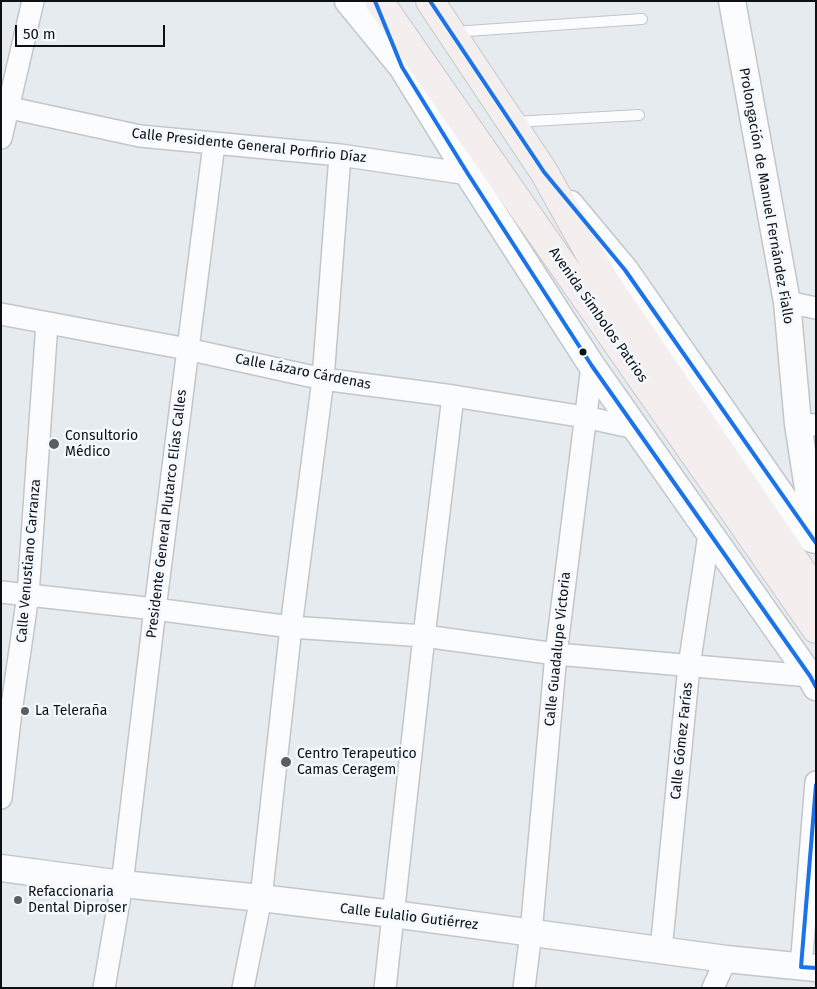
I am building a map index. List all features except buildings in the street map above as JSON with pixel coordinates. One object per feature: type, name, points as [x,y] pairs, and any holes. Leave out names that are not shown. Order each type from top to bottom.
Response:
[{"type":"main road","points":[[375,1],[402,67]]},
{"type":"main road","name":"Avenida Símbolos Patrios","points":[[380,1],[816,629]]},
{"type":"main road","name":"Avenida Símbolos Patrios","points":[[430,1],[544,172],[606,283],[816,592]]},
{"type":"street","points":[[1,138],[4,107],[33,1]]},
{"type":"street","points":[[348,1],[402,67],[468,174],[592,366],[813,682]]},
{"type":"street","name":"Prolongación de Manuel Fernández Fiallo","points":[[732,1],[787,302],[807,425],[816,542]]},
{"type":"street","name":"Calle Presidente General Porfirio Díaz","points":[[4,107],[140,136],[340,155],[468,174]]},
{"type":"street","name":"Presidente General Plutarco Elías Calles","points":[[104,988],[122,884],[187,349],[214,144]]},
{"type":"street","points":[[243,988],[260,898],[291,627],[323,379],[340,155]]},
{"type":"street","name":"Avenida Símbolos Patrios","points":[[544,172],[625,270],[816,542]]},
{"type":"street","points":[[787,302],[816,308]]},
{"type":"street","name":"Calle Lázaro Cárdenas","points":[[1,314],[187,349],[323,379],[452,396],[585,417],[635,428]]},
{"type":"street","name":"Calle Venustiano Carranza","points":[[1,798],[28,595],[48,323]]},
{"type":"street","name":"Calle Guadalupe Victoria","points":[[524,988],[531,933],[556,654],[592,366]]},
{"type":"street","points":[[384,988],[452,396]]},
{"type":"street","name":"Calle Gómez Farías","points":[[661,950],[689,666],[709,534]]},
{"type":"street","points":[[1,592],[155,609],[291,627],[424,636],[556,654],[689,666],[813,682]]},
{"type":"street","points":[[807,974],[816,782]]},
{"type":"street","name":"Calle Eulalio Gutiérrez","points":[[1,868],[122,884],[393,914],[726,959],[807,974]]},
{"type":"street","points":[[713,988],[726,959]]},
{"type":"lane","points":[[450,32],[642,19]]},
{"type":"lane","points":[[510,122],[639,115]]},
{"type":"transit line","points":[[375,1],[402,67],[468,174],[592,366],[816,687]]},
{"type":"transit line","points":[[430,1],[544,172],[625,270],[816,543]]},
{"type":"transit line","points":[[816,785],[801,967],[816,968]]},
{"type":"place","name":"Consultorio Médico","points":[[54,444]]},
{"type":"place","name":"La Teleraña","points":[[25,711]]},
{"type":"place","name":"Centro Terapeutico Camas Ceragem","points":[[286,762]]},
{"type":"place","name":"Refaccionaria Dental Diproser","points":[[18,900]]}]
